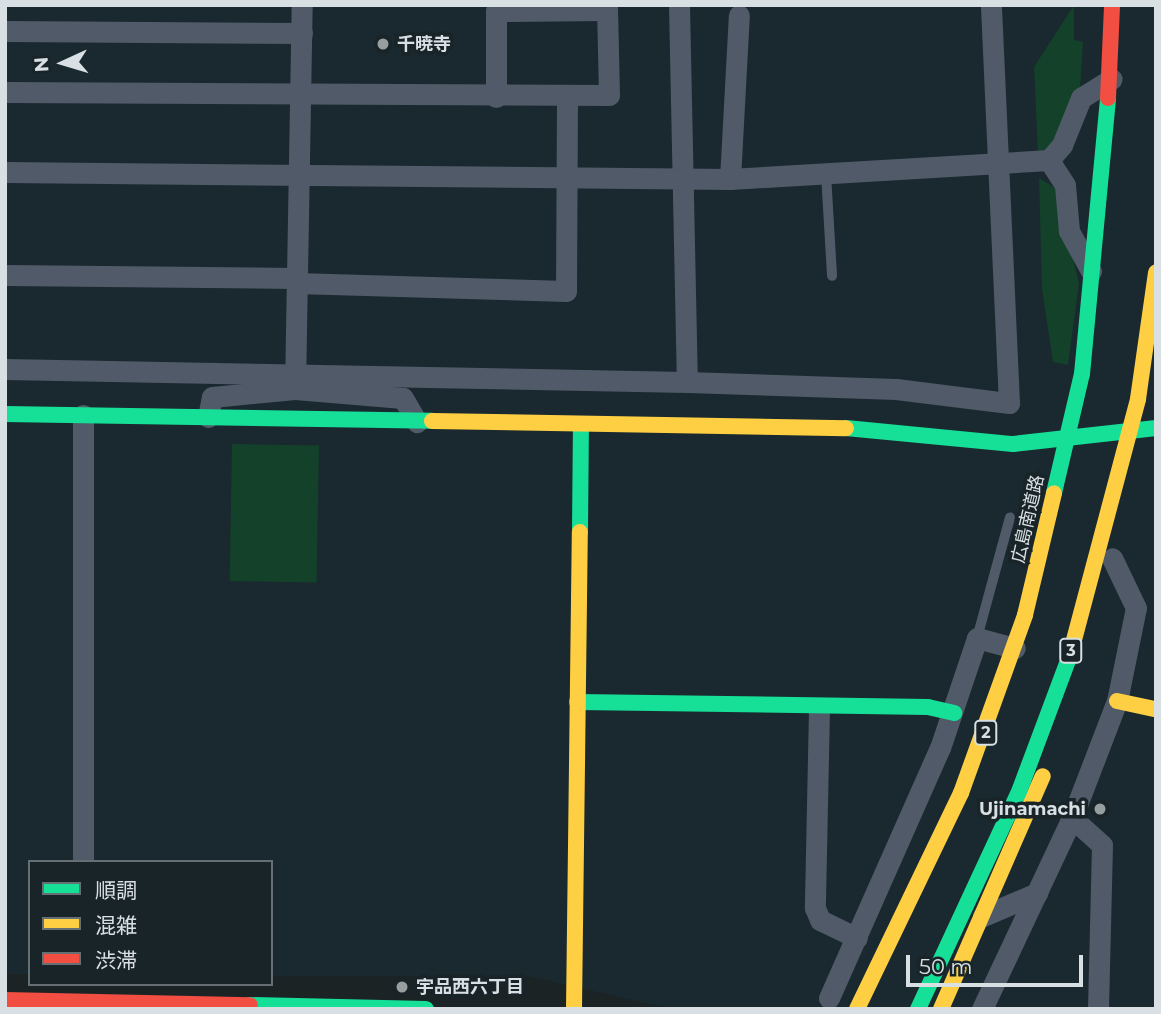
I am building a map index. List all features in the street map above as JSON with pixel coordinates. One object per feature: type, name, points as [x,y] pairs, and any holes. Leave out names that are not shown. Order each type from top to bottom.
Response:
[{"type":"main road","name":"広島南道路","points":[[857,1009],[961,793],[1015,648],[1082,374],[1112,79],[1112,5]]},
{"type":"main road","name":"3","points":[[918,1009],[1020,789],[1067,665],[1135,413],[1156,272]]},
{"type":"main road","points":[[941,1009],[984,916],[1056,740],[1151,428],[1156,384]]},
{"type":"main road","points":[[5,414],[903,429],[1013,444],[1151,428]]},
{"type":"main road","points":[[574,1009],[581,425]]},
{"type":"main road","points":[[1117,701],[1156,709]]},
{"type":"main road","points":[[577,702],[819,709],[928,707],[954,713]]},
{"type":"main road","points":[[5,1000],[83,992],[145,1004],[426,1009]]},
{"type":"street","points":[[295,381],[295,175],[302,5]]},
{"type":"street","points":[[679,5],[687,382]]},
{"type":"street","points":[[5,369],[295,381],[687,382],[897,389],[1009,403],[991,5]]},
{"type":"street","points":[[5,92],[496,97],[609,95],[607,7],[496,11],[496,97]]},
{"type":"street","points":[[730,179],[739,15]]},
{"type":"street","points":[[5,31],[302,33]]},
{"type":"street","points":[[5,172],[730,179],[1049,160],[1062,145],[1081,98],[1112,79]]},
{"type":"street","points":[[5,275],[566,290],[567,96]]},
{"type":"street","points":[[1049,160],[1065,184],[1069,231],[1094,276]]},
{"type":"street","points":[[208,417],[212,397],[295,381],[403,398],[418,422]]},
{"type":"street","points":[[83,415],[83,860]]},
{"type":"street","points":[[982,1009],[1072,818],[1117,701],[1136,608],[1112,558]]},
{"type":"street","points":[[829,998],[875,899],[954,713],[977,638],[1015,648]]},
{"type":"street","points":[[819,709],[815,908],[820,920],[857,938]]},
{"type":"street","points":[[1072,818],[1102,845],[1098,1009]]},
{"type":"street","points":[[984,916],[1037,893]]},
{"type":"street","points":[[875,899],[887,946]]},
{"type":"lane","points":[[826,174],[832,276]]},
{"type":"lane","points":[[977,638],[1010,517]]},
{"type":"shaded area","points":[[5,5],[1156,5],[1156,1009],[672,1009],[527,976],[273,976],[273,860],[28,860],[28,974],[5,974]]},
{"type":"green space","points":[[1074,5],[1074,40],[1083,42],[1080,90],[1054,148],[1038,153],[1034,67]]},
{"type":"green space","points":[[1039,178],[1055,188],[1079,283],[1068,365],[1053,362],[1042,289]]},
{"type":"green space","points":[[232,444],[319,446],[317,582],[230,581]]},
{"type":"traffic: fast","points":[[1054,493],[1082,374],[1108,98]]},
{"type":"traffic: fast","points":[[5,414],[432,421]]},
{"type":"traffic: fast","points":[[580,532],[581,425]]},
{"type":"traffic: fast","points":[[846,428],[1013,444],[1156,428]]},
{"type":"traffic: fast","points":[[918,1009],[1020,789],[1070,655]]},
{"type":"traffic: fast","points":[[577,702],[928,707],[954,713]]},
{"type":"traffic: fast","points":[[250,1005],[426,1009]]},
{"type":"traffic: slow","points":[[1070,655],[1138,399],[1156,272]]},
{"type":"traffic: slow","points":[[432,421],[846,428]]},
{"type":"traffic: slow","points":[[857,1009],[961,793],[1025,615],[1054,493]]},
{"type":"traffic: slow","points":[[574,1009],[580,532]]},
{"type":"traffic: slow","points":[[1117,701],[1156,709]]},
{"type":"traffic: slow","points":[[941,1009],[1043,776]]},
{"type":"traffic: jam","points":[[1108,98],[1112,5]]},
{"type":"traffic: jam","points":[[5,1000],[250,1005]]},
{"type":"place","name":"千暁寺","points":[[383,44]]},
{"type":"place","name":"Ujinamachi","points":[[1100,809]]},
{"type":"place","name":"宇品西六丁目","points":[[402,987]]}]
